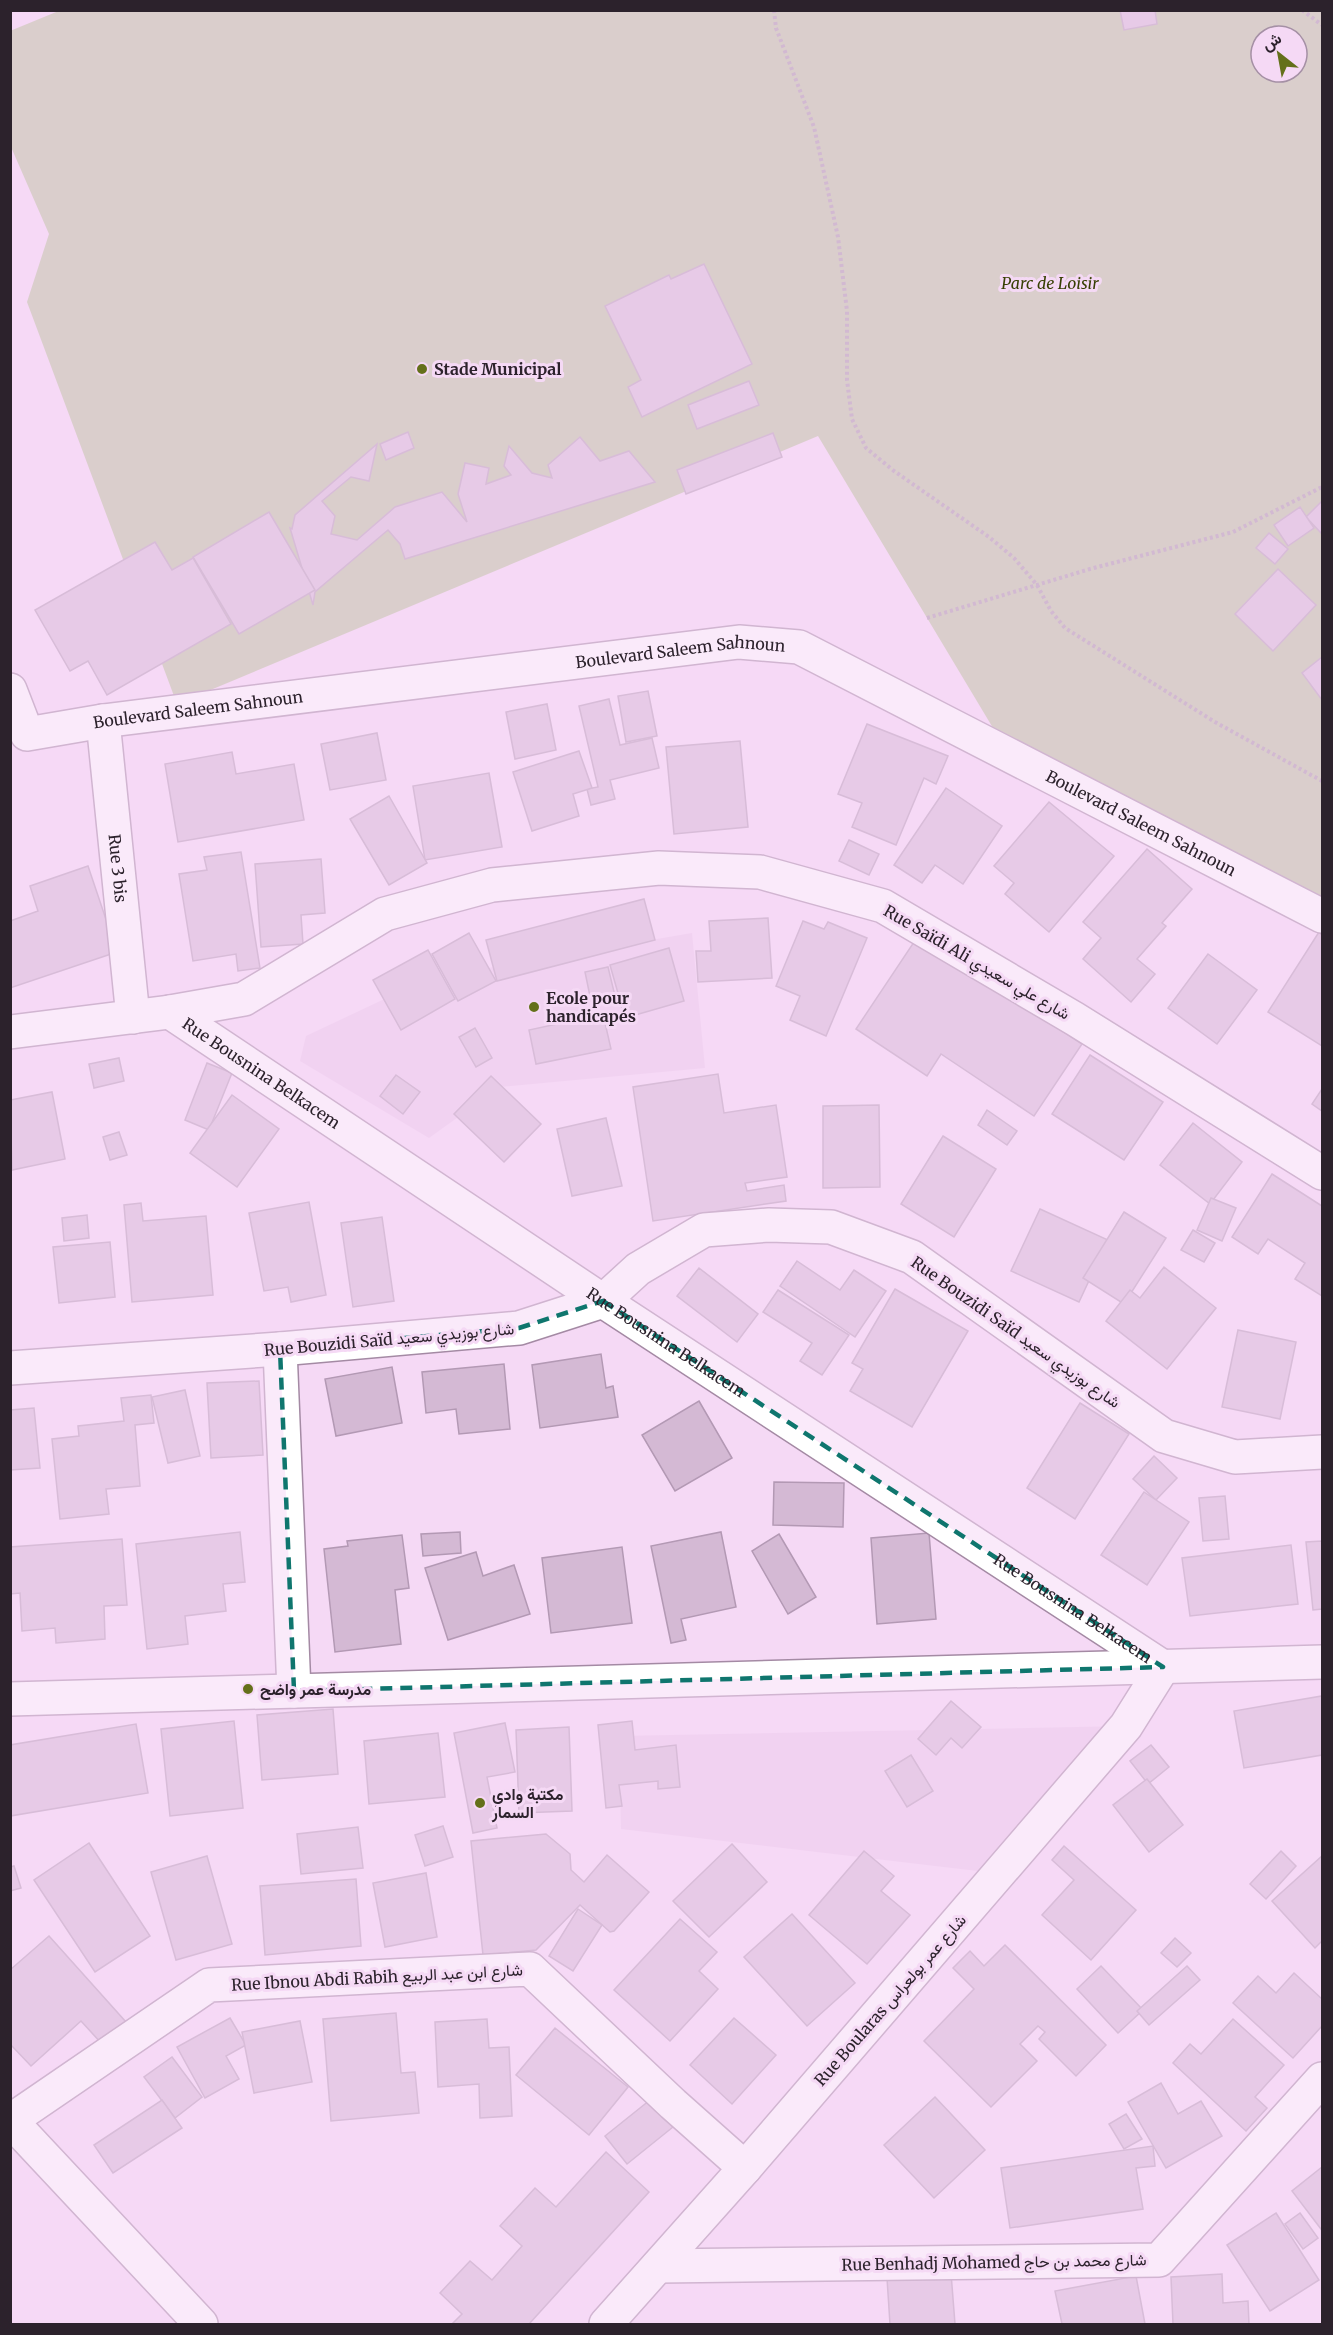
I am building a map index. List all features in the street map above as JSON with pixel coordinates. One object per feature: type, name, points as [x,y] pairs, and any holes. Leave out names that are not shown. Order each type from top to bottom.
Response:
[{"type":"street","name":"Boulevard Saleem Sahnoun","points":[[10,690],[19,736],[103,722],[739,642],[799,647],[1323,916]]},
{"type":"street","name":"Rue 3 bis","points":[[103,722],[133,1017]]},
{"type":"street","name":"Rue Saïdi Ali شارع علي سعيدي","points":[[10,1032],[170,1012],[244,999],[386,914],[492,885],[659,868],[760,872],[883,906],[1075,1019],[1323,1173]]},
{"type":"street","name":"Rue Bousnina Belkacem","points":[[170,1012],[603,1301],[1163,1667]]},
{"type":"street","name":"Rue Bouzidi Saïd شارع بوزيدي سعيد","points":[[10,1368],[280,1349],[519,1328],[603,1301],[638,1269],[704,1230],[769,1225],[831,1227],[912,1257],[1164,1436],[1235,1457],[1323,1452]]},
{"type":"street","points":[[280,1349],[294,1691]]},
{"type":"street","points":[[10,1699],[1323,1662]]},
{"type":"street","name":"Rue Boularas شارع عمر بولعراس","points":[[606,2325],[745,2168],[1126,1726],[1163,1667]]},
{"type":"street","name":"Rue Ibnou Abdi Rabih شارع ابن عبد الربيع","points":[[11,2120],[208,1985],[530,1969],[673,2104],[745,2168]]},
{"type":"street","name":"Rue Benhadj Mohamed شارع محمد بن حاج","points":[[657,2266],[1159,2260],[1323,2079]]},
{"type":"street","points":[[11,2120],[201,2325]]},
{"type":"path","points":[[774,10],[776,28],[813,127],[838,237],[847,311],[847,380],[852,419],[866,448],[940,505],[989,537],[1014,558],[1037,585],[1051,611],[1065,628],[1215,722],[1323,781]]},
{"type":"path","points":[[1302,10],[1323,25]]},
{"type":"path","points":[[927,618],[1090,569],[1233,532],[1323,487]]},
{"type":"highlighted area","points":[[603,1301],[1163,1667],[294,1691],[280,1349],[519,1328]]},
{"type":"shaded area","name":"Ecole pour handicapés","points":[[692,933],[705,1068],[500,1087],[429,1138],[300,1061],[306,1036],[429,978]]},
{"type":"shaded area","points":[[1126,1726],[1003,1874],[621,1829],[619,1736]]},
{"type":"green space","name":"Parc de Loisir","points":[[61,10],[1322,11],[1322,899],[1005,748],[818,436],[177,704],[27,302],[49,234],[11,147],[10,31]]},
{"type":"building","points":[[1120,10],[1155,10],[1157,24],[1124,30]]},
{"type":"building","points":[[704,264],[752,364],[642,417],[628,387],[641,380],[605,306],[669,275],[671,279]]},
{"type":"building","points":[[749,381],[759,405],[697,429],[688,405]]},
{"type":"building","points":[[408,432],[414,448],[386,460],[380,444]]},
{"type":"building","points":[[773,433],[782,457],[686,494],[677,470]]},
{"type":"building","points":[[580,437],[600,461],[629,451],[655,482],[405,559],[400,544],[388,530],[315,592],[313,605],[290,528],[292,529],[295,515],[377,444],[369,481],[351,477],[322,501],[335,516],[331,534],[357,540],[395,507],[442,492],[467,522],[458,494],[465,463],[489,468],[486,484],[511,475],[504,466],[509,446],[532,473],[552,478],[548,465]]},
{"type":"building","points":[[1322,501],[1322,534],[1306,517]]},
{"type":"building","points":[[1300,507],[1314,528],[1288,546],[1274,525]]},
{"type":"building","points":[[269,512],[315,590],[239,634],[193,557]]},
{"type":"building","points":[[1269,533],[1288,549],[1275,564],[1256,548]]},
{"type":"building","points":[[155,542],[172,570],[193,558],[231,624],[107,695],[88,661],[70,671],[35,610]]},
{"type":"building","points":[[1278,569],[1316,605],[1273,651],[1235,614]]},
{"type":"building","points":[[1322,657],[1322,700],[1302,673]]},
{"type":"building","points":[[648,691],[657,736],[626,742],[618,696]]},
{"type":"building","points":[[609,699],[620,745],[652,738],[659,768],[610,780],[615,799],[591,805],[587,789],[598,787],[579,706]]},
{"type":"building","points":[[547,704],[556,750],[515,759],[506,712]]},
{"type":"building","points":[[867,724],[948,756],[936,784],[924,778],[896,845],[852,827],[862,803],[838,794]]},
{"type":"building","points":[[377,733],[386,780],[330,790],[321,744]]},
{"type":"building","points":[[740,741],[748,827],[674,834],[666,747]]},
{"type":"building","points":[[579,751],[592,788],[573,794],[579,816],[532,831],[513,772]]},
{"type":"building","points":[[232,752],[236,774],[294,764],[304,820],[178,842],[165,764]]},
{"type":"building","points":[[489,773],[502,847],[425,860],[413,786]]},
{"type":"building","points":[[946,788],[1002,826],[963,884],[935,865],[922,883],[894,865]]},
{"type":"building","points":[[389,796],[427,863],[389,885],[350,819]]},
{"type":"building","points":[[1049,802],[1114,856],[1049,932],[1005,894],[1014,883],[994,866]]},
{"type":"building","points":[[849,840],[879,854],[869,875],[839,861]]},
{"type":"building","points":[[1147,849],[1192,889],[1162,923],[1166,926],[1137,959],[1155,974],[1131,1002],[1083,959],[1101,938],[1083,922]]},
{"type":"building","points":[[241,852],[260,968],[238,971],[236,954],[193,961],[179,874],[207,870],[204,857]]},
{"type":"building","points":[[321,859],[325,913],[301,915],[303,944],[261,947],[255,864]]},
{"type":"building","points":[[88,866],[117,952],[10,988],[10,921],[38,911],[30,886]]},
{"type":"building","points":[[644,899],[655,940],[497,981],[486,940]]},
{"type":"building","points":[[768,918],[772,978],[698,982],[696,951],[711,951],[709,921]]},
{"type":"building","points":[[803,921],[824,929],[828,922],[867,938],[826,1036],[790,1020],[800,996],[776,986]]},
{"type":"building","points":[[1319,932],[1322,935],[1322,1046],[1268,1012]]},
{"type":"building","points":[[469,933],[496,981],[458,1001],[432,954]]},
{"type":"building","points":[[918,936],[1082,1044],[1034,1116],[941,1054],[927,1076],[856,1029]]},
{"type":"building","points":[[669,948],[684,1001],[625,1018],[610,965]]},
{"type":"building","points":[[428,950],[455,999],[401,1030],[373,980]]},
{"type":"building","points":[[1208,954],[1257,990],[1217,1044],[1168,1008]]},
{"type":"building","points":[[608,967],[615,996],[591,1001],[585,972]]},
{"type":"building","points":[[603,1014],[611,1049],[536,1064],[529,1030]]},
{"type":"building","points":[[475,1028],[492,1058],[476,1067],[459,1037]]},
{"type":"building","points":[[1090,1055],[1163,1102],[1124,1160],[1052,1114]]},
{"type":"building","points":[[119,1058],[124,1081],[94,1088],[89,1064]]},
{"type":"building","points":[[207,1063],[232,1073],[209,1130],[185,1120]]},
{"type":"building","points":[[718,1074],[724,1113],[776,1105],[787,1177],[745,1183],[747,1191],[784,1185],[786,1201],[653,1221],[633,1087]]},
{"type":"building","points":[[396,1075],[420,1092],[403,1114],[380,1096]]},
{"type":"building","points":[[491,1076],[541,1124],[504,1162],[454,1114]]},
{"type":"building","points":[[1322,1089],[1322,1111],[1312,1104]]},
{"type":"building","points":[[52,1092],[65,1159],[12,1170],[10,1100]]},
{"type":"building","points":[[232,1095],[279,1129],[237,1187],[190,1153]]},
{"type":"building","points":[[879,1105],[880,1187],[823,1188],[823,1106]]},
{"type":"building","points":[[987,1110],[1017,1131],[1007,1145],[978,1125]]},
{"type":"building","points":[[606,1118],[622,1186],[572,1196],[557,1129]]},
{"type":"building","points":[[1193,1123],[1242,1162],[1210,1204],[1160,1165]]},
{"type":"building","points":[[119,1132],[127,1155],[110,1160],[103,1137]]},
{"type":"building","points":[[943,1136],[996,1169],[954,1237],[901,1204]]},
{"type":"building","points":[[1272,1174],[1322,1206],[1322,1296],[1295,1279],[1305,1263],[1268,1239],[1258,1254],[1232,1237]]},
{"type":"building","points":[[1211,1198],[1236,1208],[1222,1241],[1197,1230]]},
{"type":"building","points":[[309,1202],[326,1295],[291,1302],[288,1287],[264,1291],[249,1213]]},
{"type":"building","points":[[141,1203],[143,1221],[206,1216],[213,1295],[132,1302],[124,1205]]},
{"type":"building","points":[[1040,1209],[1108,1240],[1079,1302],[1011,1271]]},
{"type":"building","points":[[1124,1212],[1166,1238],[1124,1304],[1083,1278]]},
{"type":"building","points":[[87,1215],[89,1238],[64,1241],[62,1218]]},
{"type":"building","points":[[382,1217],[394,1301],[353,1307],[341,1223]]},
{"type":"building","points":[[1193,1230],[1215,1243],[1204,1262],[1181,1250]]},
{"type":"building","points":[[110,1242],[115,1297],[59,1303],[53,1247]]},
{"type":"building","points":[[797,1261],[840,1290],[854,1270],[886,1291],[855,1337],[780,1286]]},
{"type":"building","points":[[1164,1267],[1216,1308],[1167,1369],[1106,1321],[1130,1290],[1140,1298]]},
{"type":"building","points":[[699,1268],[758,1314],[737,1342],[677,1296]]},
{"type":"building","points":[[895,1289],[968,1331],[912,1427],[850,1391],[863,1369],[852,1363]]},
{"type":"building","points":[[778,1290],[849,1335],[822,1375],[800,1361],[812,1343],[763,1312]]},
{"type":"building","points":[[1238,1330],[1296,1342],[1280,1419],[1222,1407]]},
{"type":"building","points":[[601,1354],[606,1388],[613,1386],[618,1417],[540,1428],[532,1365]]},
{"type":"building","points":[[504,1364],[510,1429],[459,1434],[456,1409],[426,1413],[422,1372]]},
{"type":"building","points":[[392,1367],[402,1423],[336,1436],[325,1379]]},
{"type":"building","points":[[259,1381],[263,1455],[211,1458],[207,1383]]},
{"type":"building","points":[[185,1390],[200,1456],[168,1463],[152,1397]]},
{"type":"building","points":[[151,1395],[154,1423],[135,1425],[140,1486],[106,1489],[109,1514],[60,1519],[52,1439],[79,1436],[78,1426],[124,1421],[121,1398]]},
{"type":"building","points":[[699,1401],[732,1458],[675,1491],[642,1435]]},
{"type":"building","points":[[1080,1403],[1129,1434],[1075,1519],[1027,1488]]},
{"type":"building","points":[[34,1408],[40,1468],[10,1470],[10,1410]]},
{"type":"building","points":[[1154,1456],[1177,1478],[1156,1500],[1133,1479]]},
{"type":"building","points":[[774,1482],[844,1483],[843,1527],[773,1525]]},
{"type":"building","points":[[1144,1492],[1189,1522],[1147,1585],[1101,1555]]},
{"type":"building","points":[[1225,1496],[1229,1539],[1203,1541],[1199,1498]]},
{"type":"building","points":[[240,1532],[245,1582],[223,1584],[226,1611],[185,1616],[188,1644],[147,1649],[136,1544]]},
{"type":"building","points":[[460,1532],[461,1553],[423,1556],[421,1534]]},
{"type":"building","points":[[721,1532],[736,1607],[681,1619],[686,1640],[671,1643],[651,1546]]},
{"type":"building","points":[[929,1533],[936,1619],[877,1624],[871,1538]]},
{"type":"building","points":[[779,1534],[816,1597],[788,1614],[752,1551]]},
{"type":"building","points":[[402,1535],[409,1588],[395,1590],[401,1644],[335,1652],[324,1549],[348,1546],[347,1541]]},
{"type":"building","points":[[122,1539],[127,1605],[104,1606],[105,1639],[56,1643],[55,1628],[22,1631],[20,1593],[10,1594],[10,1547]]},
{"type":"building","points":[[1322,1541],[1322,1609],[1313,1610],[1306,1542]]},
{"type":"building","points":[[1291,1545],[1298,1604],[1190,1616],[1182,1558]]},
{"type":"building","points":[[622,1547],[632,1623],[551,1633],[542,1558]]},
{"type":"building","points":[[476,1552],[483,1576],[514,1565],[530,1614],[448,1640],[425,1568]]},
{"type":"building","points":[[1322,1696],[1322,1755],[1244,1768],[1234,1711]]},
{"type":"building","points":[[951,1701],[981,1727],[962,1748],[951,1738],[936,1755],[918,1739]]},
{"type":"building","points":[[333,1709],[338,1774],[262,1780],[257,1715]]},
{"type":"building","points":[[234,1721],[243,1808],[170,1816],[161,1729]]},
{"type":"building","points":[[632,1721],[635,1750],[676,1745],[680,1787],[658,1789],[658,1781],[619,1785],[622,1806],[606,1808],[598,1725]]},
{"type":"building","name":"مكتبة وادي السمار","points":[[505,1723],[515,1772],[487,1777],[497,1828],[473,1833],[454,1733]]},
{"type":"building","points":[[136,1724],[148,1793],[10,1816],[10,1745]]},
{"type":"building","points":[[569,1727],[572,1811],[519,1813],[516,1730]]},
{"type":"building","points":[[438,1733],[445,1797],[369,1804],[364,1741]]},
{"type":"building","points":[[1151,1745],[1169,1767],[1148,1784],[1130,1761]]},
{"type":"building","points":[[911,1755],[933,1791],[907,1807],[885,1771]]},
{"type":"building","points":[[1147,1779],[1183,1825],[1149,1852],[1113,1805]]},
{"type":"building","points":[[443,1826],[453,1857],[425,1866],[415,1835]]},
{"type":"building","points":[[358,1827],[363,1868],[301,1874],[297,1834]]},
{"type":"building","points":[[546,1834],[570,1854],[571,1870],[584,1882],[607,1855],[649,1892],[614,1931],[610,1932],[580,1905],[536,1950],[483,1955],[471,1841]]},
{"type":"building","points":[[89,1843],[150,1936],[95,1972],[34,1880]]},
{"type":"building","points":[[732,1844],[767,1882],[709,1937],[673,1901]]},
{"type":"building","points":[[1064,1846],[1136,1910],[1091,1960],[1042,1915],[1074,1880],[1052,1860]]},
{"type":"building","points":[[864,1851],[894,1876],[881,1891],[910,1915],[867,1964],[809,1915]]},
{"type":"building","points":[[1281,1851],[1296,1866],[1266,1899],[1250,1884]]},
{"type":"building","points":[[207,1856],[232,1944],[176,1960],[151,1872]]},
{"type":"building","points":[[1322,1856],[1322,1941],[1315,1948],[1272,1901]]},
{"type":"building","points":[[14,1866],[21,1888],[10,1891],[10,1867]]},
{"type":"building","points":[[426,1873],[437,1937],[385,1947],[373,1883]]},
{"type":"building","points":[[356,1879],[361,1946],[265,1955],[260,1886]]},
{"type":"building","points":[[578,1909],[602,1925],[573,1971],[549,1956]]},
{"type":"building","points":[[792,1914],[855,1983],[807,2026],[744,1957]]},
{"type":"building","points":[[680,1919],[717,1952],[699,1971],[718,1989],[670,2041],[614,1990]]},
{"type":"building","points":[[49,1936],[126,2022],[102,2044],[81,2021],[31,2066],[10,2044],[10,1970]]},
{"type":"building","points":[[1175,1938],[1191,1953],[1177,1967],[1161,1953]]},
{"type":"building","points":[[1005,1945],[1106,2045],[1076,2076],[1039,2039],[1045,2032],[1038,2026],[1020,2044],[1037,2061],[991,2107],[924,2041],[974,1989],[953,1968],[970,1951],[984,1966]]},
{"type":"building","points":[[1101,1966],[1143,2010],[1118,2033],[1077,1989]]},
{"type":"building","points":[[1187,1966],[1200,1980],[1149,2025],[1137,2011]]},
{"type":"building","points":[[1294,1973],[1322,1999],[1322,2026],[1293,2058],[1233,2003],[1258,1976],[1276,1993]]},
{"type":"building","points":[[396,2013],[401,2073],[415,2072],[419,2113],[331,2121],[323,2019]]},
{"type":"building","points":[[230,2018],[246,2045],[226,2056],[239,2079],[205,2098],[177,2047]]},
{"type":"building","points":[[734,2018],[776,2055],[732,2104],[690,2065]]},
{"type":"building","points":[[487,2019],[489,2048],[509,2047],[512,2116],[480,2118],[479,2084],[438,2087],[435,2022]]},
{"type":"building","points":[[1233,2019],[1284,2065],[1255,2097],[1267,2108],[1246,2131],[1173,2063],[1190,2044],[1201,2054]]},
{"type":"building","points":[[300,2021],[312,2082],[254,2093],[242,2032]]},
{"type":"building","points":[[555,2028],[628,2087],[589,2135],[516,2075]]},
{"type":"building","points":[[172,2057],[202,2097],[175,2118],[144,2077]]},
{"type":"building","points":[[1161,2083],[1178,2114],[1201,2101],[1222,2136],[1166,2168],[1128,2102]]},
{"type":"building","points":[[935,2097],[985,2150],[934,2198],[884,2145]]},
{"type":"building","points":[[162,2100],[182,2128],[113,2173],[94,2145]]},
{"type":"building","points":[[650,2100],[673,2127],[627,2164],[605,2136]]},
{"type":"building","points":[[1126,2114],[1142,2139],[1124,2149],[1109,2124]]},
{"type":"building","points":[[1153,2146],[1155,2166],[1136,2168],[1143,2209],[1010,2228],[1001,2168]]},
{"type":"building","points":[[606,2152],[649,2192],[529,2324],[452,2324],[462,2314],[440,2293],[470,2261],[492,2280],[522,2246],[500,2226],[535,2188],[556,2207]]},
{"type":"building","points":[[1322,2167],[1322,2228],[1321,2229],[1292,2191]]},
{"type":"building","points":[[1276,2213],[1319,2280],[1270,2311],[1227,2245]]},
{"type":"building","points":[[1300,2213],[1318,2238],[1303,2249],[1285,2224]]},
{"type":"building","points":[[951,2273],[955,2324],[890,2324],[887,2278]]},
{"type":"building","points":[[1222,2274],[1223,2303],[1248,2301],[1249,2324],[1173,2324],[1171,2277]]},
{"type":"building","points":[[1136,2276],[1145,2324],[1062,2324],[1055,2291]]},
{"type":"place","name":"Stade Municipal","points":[[422,369]]},
{"type":"place","name":"Ecole pour handicapés","points":[[534,1007]]},
{"type":"place","name":"مدرسة عمر واضح","points":[[248,1689]]},
{"type":"place","name":"مكتبة وادي السمار","points":[[480,1803]]}]
